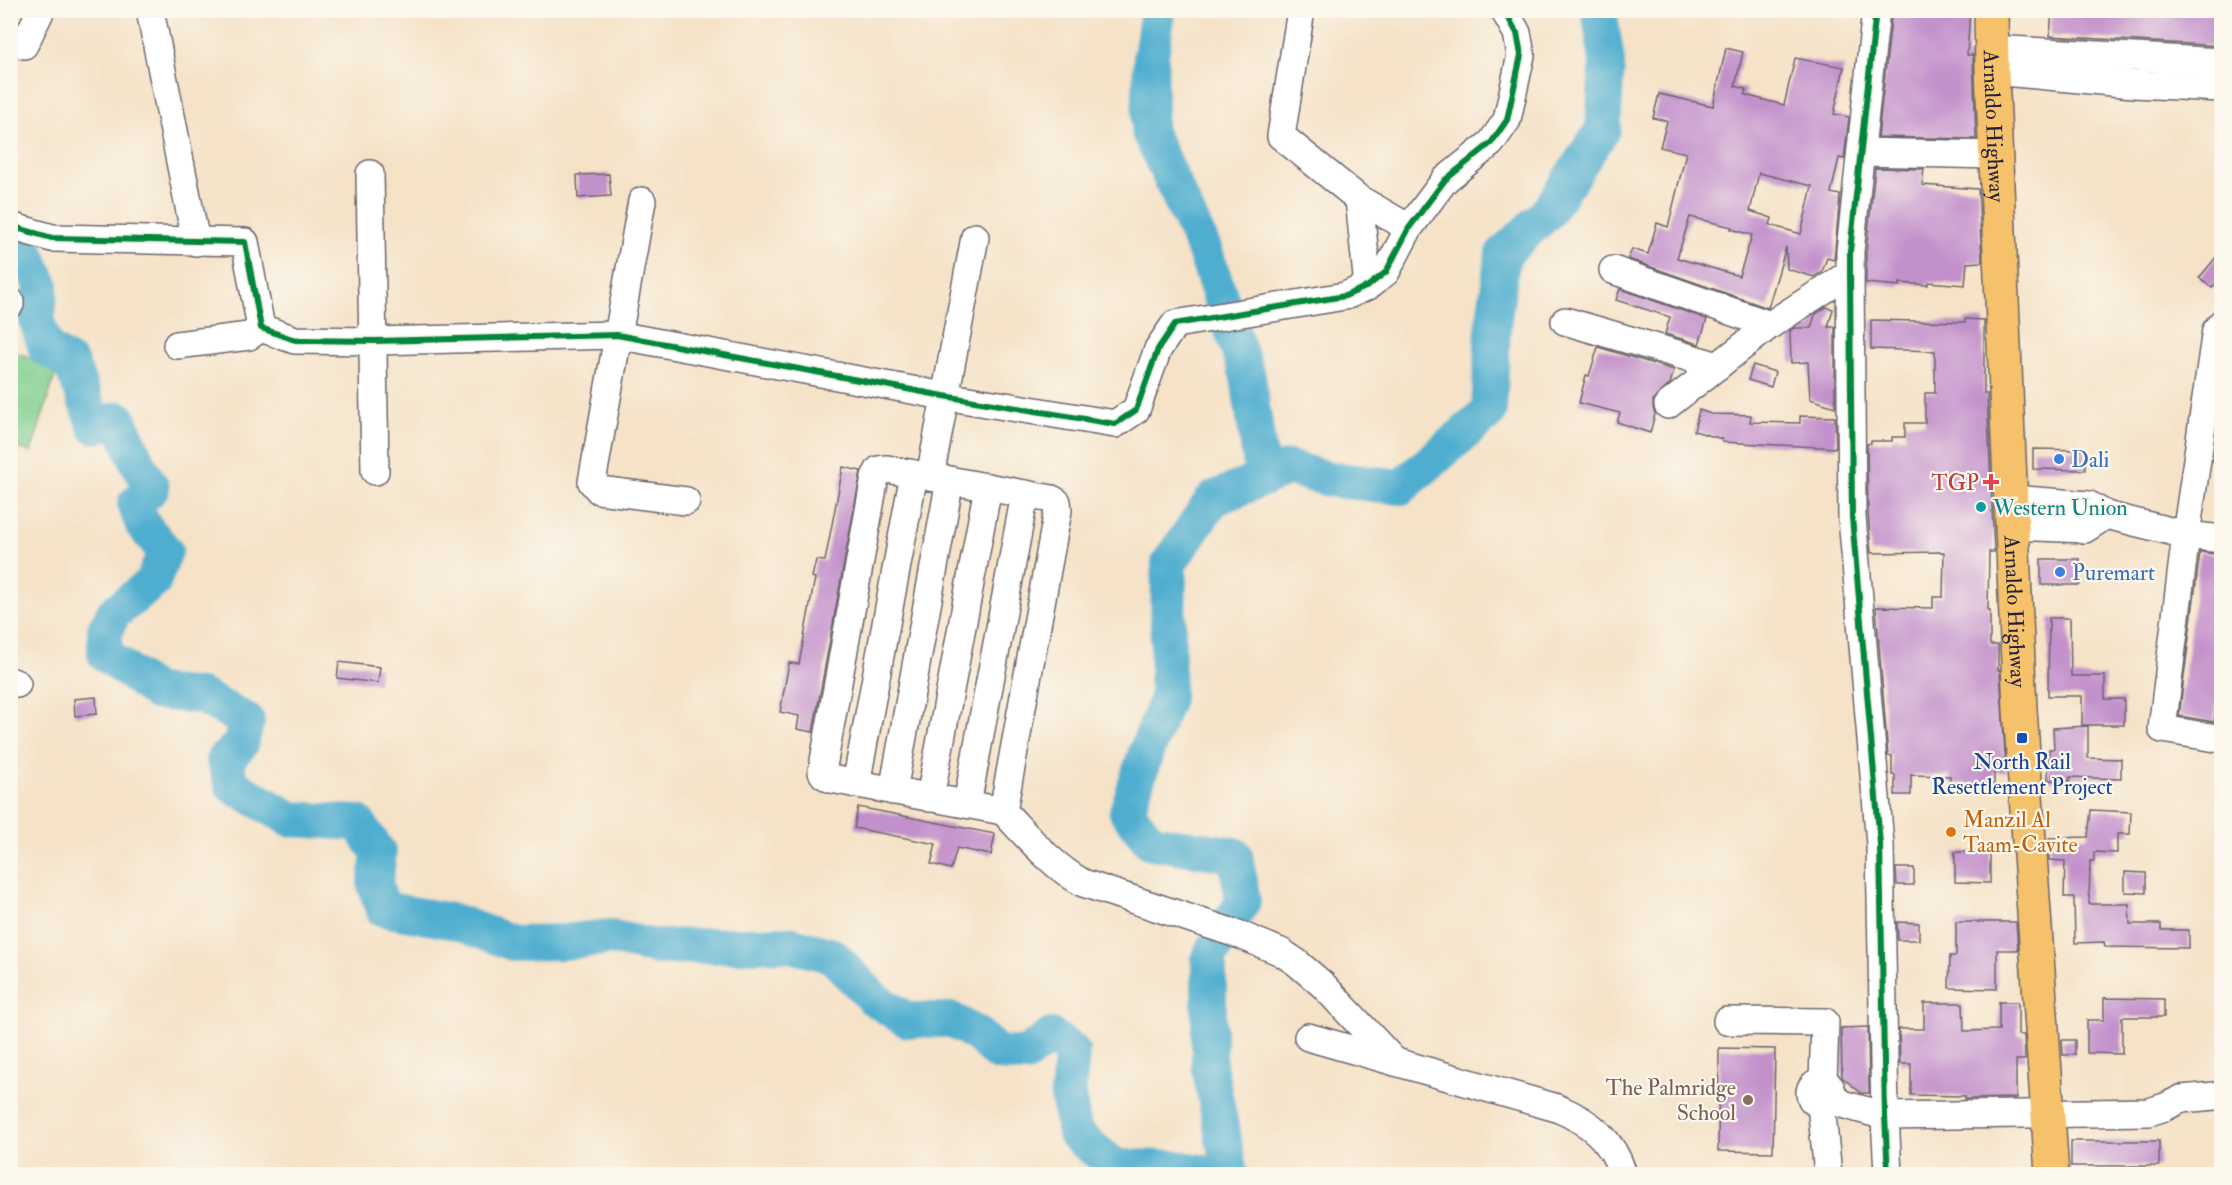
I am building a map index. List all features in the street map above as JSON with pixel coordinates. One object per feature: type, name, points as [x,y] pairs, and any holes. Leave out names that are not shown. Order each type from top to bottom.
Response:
[{"type":"main road","name":"Arnaldo Highway","points":[[1991,10],[1995,155],[2020,709],[2052,1174]]},
{"type":"street","points":[[24,45],[40,10]]},
{"type":"street","points":[[150,10],[196,242]]},
{"type":"street","points":[[1301,10],[1281,136],[1359,199],[1409,228]]},
{"type":"street","points":[[261,328],[295,340],[374,341],[617,335],[944,396],[1115,424],[1136,410],[1158,349],[1175,324],[1345,296],[1368,286],[1386,272],[1409,228],[1445,180],[1491,143],[1507,120],[1521,55],[1517,33],[1504,10]]},
{"type":"street","points":[[1876,10],[1850,250],[1852,517],[1880,844],[1888,1174]]},
{"type":"street","points":[[1992,60],[2222,62]]},
{"type":"street","points":[[1992,60],[2133,84],[2222,88]]},
{"type":"street","points":[[1861,152],[1995,155]]},
{"type":"street","points":[[370,174],[375,471]]},
{"type":"street","points":[[1359,199],[1368,286]]},
{"type":"street","points":[[642,201],[592,482],[599,490],[686,501]]},
{"type":"street","points":[[10,226],[51,238],[245,242],[261,328]]},
{"type":"street","points":[[893,791],[932,477],[944,396],[975,237]]},
{"type":"street","points":[[1613,270],[1770,325]]},
{"type":"street","points":[[1668,405],[1770,325],[1850,273]]},
{"type":"street","points":[[1564,321],[1718,366]]},
{"type":"street","points":[[177,345],[249,336],[261,328]]},
{"type":"street","points":[[2220,328],[2209,464],[2186,535],[2162,729],[2222,739]]},
{"type":"street","points":[[1003,811],[1058,502],[988,487],[887,469],[879,470],[875,477],[822,768],[824,775],[827,778],[856,784],[1003,811],[1054,863],[1076,879],[1100,890],[1229,931],[1281,952],[1309,972],[1395,1062]]},
{"type":"street","points":[[856,784],[932,477]]},
{"type":"street","points":[[930,798],[988,487]]},
{"type":"street","points":[[967,804],[1025,494]]},
{"type":"street","points":[[2012,512],[2089,506],[2106,515],[2186,535],[2222,539]]},
{"type":"street","points":[[1727,1021],[1825,1022],[1828,1174]]},
{"type":"street","points":[[1308,1037],[1557,1108],[1579,1117],[1593,1127],[1607,1142],[1623,1174]]},
{"type":"street","points":[[1826,1094],[1842,1104],[1885,1116],[2149,1112],[2181,1099],[2215,1096]]},
{"type":"green space","points":[[13,352],[58,366],[31,452],[11,446],[10,359]]},
{"type":"building","points":[[1892,10],[1970,10],[1967,55],[1973,55],[1976,139],[1878,137]]},
{"type":"building","points":[[2052,10],[2222,11],[2222,46],[2050,36]]},
{"type":"building","points":[[1726,48],[1743,52],[1735,86],[1746,89],[1745,95],[1784,105],[1795,58],[1844,67],[1834,114],[1849,117],[1844,159],[1839,158],[1831,193],[1840,195],[1834,260],[1827,258],[1822,272],[1814,277],[1787,269],[1786,247],[1768,308],[1628,259],[1632,249],[1648,254],[1657,223],[1668,227],[1686,153],[1660,147],[1667,121],[1653,118],[1659,94],[1713,106]],"holes":[[[1759,173],[1812,186],[1801,234],[1770,225],[1772,218],[1750,211]],[[1690,217],[1732,227],[1731,229],[1752,235],[1739,276],[1677,258]]]},
{"type":"building","points":[[1875,168],[1924,169],[1922,185],[1978,189],[1982,262],[1967,263],[1965,285],[1928,282],[1928,285],[1900,283],[1900,286],[1866,283],[1866,252]]},
{"type":"building","points":[[609,174],[611,196],[578,198],[577,175]]},
{"type":"building","points":[[2222,250],[2222,276],[2212,288],[2199,278]]},
{"type":"building","points":[[1620,289],[1707,319],[1699,344],[1665,334],[1670,317],[1616,300]]},
{"type":"building","points":[[1826,307],[1833,309],[1828,327],[1835,327],[1835,407],[1810,399],[1808,362],[1791,363],[1790,331],[1794,328],[1811,328],[1815,315]]},
{"type":"building","points":[[1965,319],[1984,320],[1984,394],[1987,394],[1994,552],[1989,552],[1988,610],[1990,610],[1990,645],[1998,645],[2006,772],[1994,772],[1994,785],[1950,784],[1950,776],[1911,775],[1911,795],[1895,795],[1892,756],[1888,756],[1876,607],[1933,608],[1933,597],[1943,597],[1944,552],[1871,553],[1867,444],[1871,441],[1892,441],[1892,437],[1905,437],[1905,423],[1925,423],[1925,393],[1935,393],[1935,351],[1871,349],[1871,320],[1965,322]]},
{"type":"building","points":[[1598,347],[1674,370],[1670,384],[1653,400],[1655,414],[1650,433],[1617,422],[1620,413],[1579,403],[1586,375],[1589,376]]},
{"type":"building","points":[[1753,365],[1775,372],[1771,387],[1748,380]]},
{"type":"building","points":[[1699,410],[1711,414],[1751,415],[1750,422],[1800,423],[1800,416],[1835,417],[1836,448],[1722,442],[1722,439],[1694,431]]},
{"type":"building","name":"Dali","points":[[2033,449],[2086,450],[2085,470],[2033,469]]},
{"type":"building","points":[[843,467],[861,471],[813,732],[797,729],[799,716],[780,712],[789,663],[799,664],[815,578],[812,577],[816,560],[825,561]]},
{"type":"building","points":[[2200,552],[2222,555],[2222,675],[2214,722],[2179,716]]},
{"type":"building","name":"Puremart","points":[[2041,559],[2080,559],[2080,585],[2041,585]]},
{"type":"building","points":[[2049,618],[2070,618],[2071,676],[2105,676],[2105,699],[2124,699],[2124,725],[2082,725],[2082,696],[2048,696]]},
{"type":"building","points":[[339,662],[380,667],[378,683],[337,678]]},
{"type":"building","points":[[96,697],[97,714],[75,716],[74,699]]},
{"type":"building","points":[[2088,726],[2088,758],[2121,759],[2121,779],[2070,777],[2070,781],[2048,780],[2049,749],[2054,749],[2053,728]]},
{"type":"building","points":[[858,807],[995,834],[991,855],[957,848],[951,869],[931,864],[936,844],[854,828]]},
{"type":"building","points":[[2091,810],[2131,812],[2130,834],[2117,834],[2117,853],[2094,852],[2094,861],[2090,861],[2089,904],[2129,904],[2130,924],[2161,924],[2161,930],[2189,930],[2189,948],[2105,947],[2104,942],[2075,943],[2074,897],[2064,897],[2065,861],[2049,860],[2049,838],[2088,837]]},
{"type":"building","points":[[1955,852],[1990,852],[1990,883],[1955,882]]},
{"type":"building","points":[[1896,868],[1914,868],[1914,885],[1897,885]]},
{"type":"building","points":[[2125,872],[2146,873],[2146,893],[2125,892]]},
{"type":"building","points":[[1897,922],[1919,923],[1919,940],[1898,940]]},
{"type":"building","points":[[1956,922],[2016,922],[2018,950],[1997,950],[1997,989],[1949,988],[1950,956],[1956,956]]},
{"type":"building","points":[[2104,998],[2164,999],[2164,1017],[2122,1017],[2122,1054],[2087,1053],[2087,1020],[2104,1020]]},
{"type":"building","points":[[1999,1002],[2018,1002],[2018,1035],[2024,1035],[2025,1060],[2016,1060],[2016,1098],[1965,1099],[1965,1096],[1911,1095],[1911,1064],[1900,1064],[1899,1029],[1924,1029],[1924,1003],[1963,1003],[1964,1031],[1999,1030]]},
{"type":"building","points":[[1868,1027],[1869,1093],[1861,1093],[1842,1077],[1841,1028]]},
{"type":"building","points":[[2062,1040],[2075,1040],[2075,1055],[2063,1055]]},
{"type":"building","points":[[1719,1048],[1775,1049],[1773,1152],[1718,1151]]},
{"type":"building","points":[[2071,1141],[2159,1141],[2159,1166],[2071,1166]]},
{"type":"waterway","points":[[1158,10],[1151,56],[1149,132],[1204,249],[1248,377],[1263,479]]},
{"type":"waterway","points":[[1230,1174],[1209,1065],[1209,957],[1243,901],[1235,855],[1151,842],[1127,812],[1146,752],[1167,698],[1169,563],[1213,499],[1289,468],[1328,479],[1401,487],[1489,412],[1493,326],[1503,254],[1547,213],[1603,129],[1607,61],[1599,10]]},
{"type":"waterway","points":[[10,227],[25,250],[41,285],[37,322],[46,348],[71,364],[95,426],[119,419],[138,464],[152,488],[135,504],[143,525],[165,551],[153,582],[114,613],[105,630],[105,654],[156,692],[201,696],[247,721],[240,745],[224,760],[233,786],[291,819],[358,823],[379,853],[375,885],[383,909],[456,922],[513,943],[565,942],[609,937],[657,947],[787,944],[833,956],[873,998],[907,1020],[952,1020],[978,1035],[997,1053],[1026,1055],[1051,1036],[1072,1051],[1068,1096],[1075,1134],[1116,1167],[1177,1168],[1212,1174]]},
{"type":"cycle path","points":[[10,226],[52,238],[245,242],[261,328],[295,340],[374,341],[617,335],[944,396],[1115,424],[1136,410],[1158,349],[1175,324],[1345,296],[1368,286],[1386,272],[1409,228],[1445,180],[1491,143],[1507,120],[1521,55],[1517,33],[1504,10]]},
{"type":"cycle path","points":[[1876,10],[1850,251],[1852,517],[1880,844],[1888,1174]]},
{"type":"place","name":"Dali","points":[[2059,459]]},
{"type":"place","name":"TGP","points":[[1991,482]]},
{"type":"place","name":"Western Union","points":[[1981,507]]},
{"type":"place","name":"Puremart","points":[[2060,572]]},
{"type":"place","name":"North Rail Resettlement Project","points":[[2022,738]]},
{"type":"place","name":"Manzil Al Taam-Cavite","points":[[1951,832]]},
{"type":"place","name":"The Palmridge School","points":[[1748,1100]]}]
